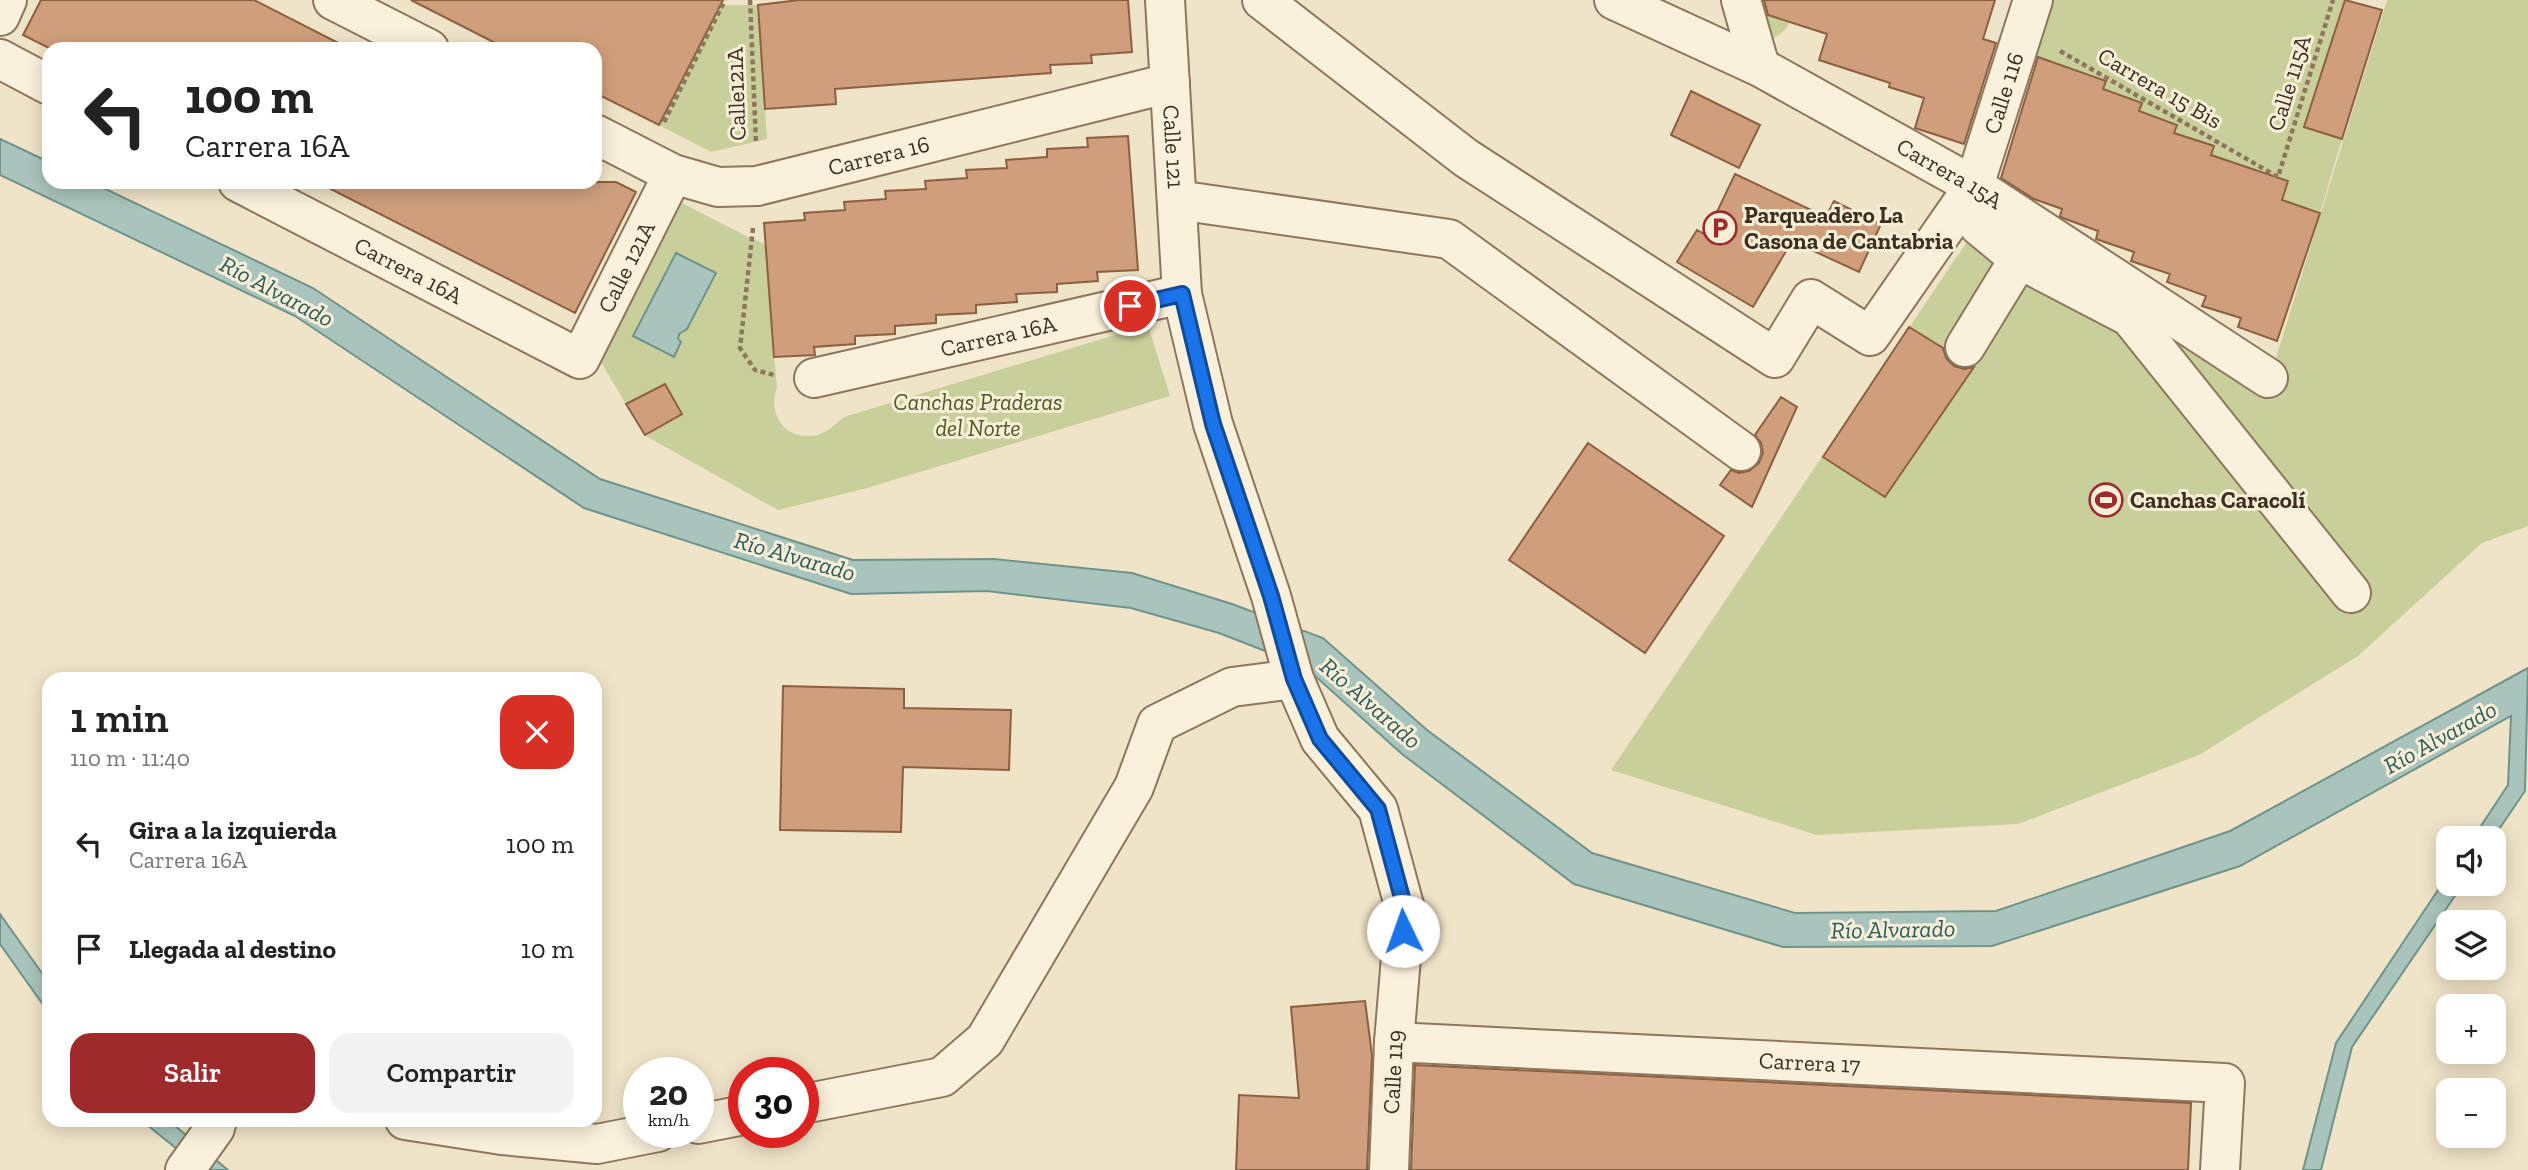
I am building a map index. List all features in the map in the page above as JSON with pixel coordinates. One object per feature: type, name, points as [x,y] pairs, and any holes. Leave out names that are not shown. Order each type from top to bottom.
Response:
[{"type":"street","points":[[0,16],[7,0]]},
{"type":"street","points":[[333,0],[415,42]]},
{"type":"street","name":"Calle 121","points":[[1165,0],[1182,294],[1213,424],[1271,596],[1292,672]]},
{"type":"street","points":[[1262,0],[1466,158],[1776,358],[1811,299],[1870,337],[1973,186]]},
{"type":"street","name":"Carrera 15A","points":[[1615,0],[1760,67],[1973,186],[2268,378]]},
{"type":"street","points":[[1741,0],[1760,67]]},
{"type":"street","name":"Calle 116","points":[[1973,186],[2028,15]]},
{"type":"street","points":[[0,59],[42,81]]},
{"type":"street","name":"Carrera 16","points":[[602,138],[659,167],[718,187],[757,186],[1170,83]]},
{"type":"street","name":"Calle 121A","points":[[580,359],[659,167]]},
{"type":"street","points":[[1973,186],[1978,225],[2018,259],[2130,317],[2351,593]]},
{"type":"street","name":"Carrera 16A","points":[[251,189],[580,359]]},
{"type":"street","points":[[1177,200],[1449,239],[1741,451]]},
{"type":"street","points":[[1965,347],[2018,259]]},
{"type":"street","name":"Carrera 16A","points":[[814,378],[1182,294]]},
{"type":"street","points":[[819,1101],[942,1077],[985,1040],[1134,787],[1157,724],[1232,687],[1292,672]]},
{"type":"street","name":"Calle 119","points":[[1292,672],[1320,739],[1378,809],[1405,909],[1394,1042],[1389,1170]]},
{"type":"street","name":"Carrera 17","points":[[1394,1042],[2225,1083],[2220,1170]]},
{"type":"street","points":[[185,1170],[215,1127]]},
{"type":"street","points":[[450,1127],[597,1144],[623,1139]]},
{"type":"path","points":[[659,167],[724,0]]},
{"type":"path","name":"Calle121A","points":[[750,0],[757,186],[740,348],[755,370],[785,378],[814,378]]},
{"type":"path","name":"Calle 115A","points":[[2278,177],[2333,0]]},
{"type":"path","name":"Carrera 15 Bis","points":[[2028,15],[2278,177]]},
{"type":"green space","points":[[1748,0],[1798,0],[1789,24],[1770,40]]},
{"type":"green space","points":[[2053,0],[2345,0],[2305,127],[2342,139],[2320,213],[2282,200],[2175,133],[2177,124],[2139,111],[2142,104],[2103,89],[2106,80],[2034,55]]},
{"type":"green space","name":"Canchas Caracolí","points":[[2387,0],[2528,0],[2528,526],[2482,543],[2358,656],[2199,755],[2018,824],[1817,835],[1611,770],[1991,206],[2265,393]]},
{"type":"green space","points":[[719,5],[758,5],[767,139],[711,152],[659,125]]},
{"type":"green space","name":"Canchas Praderas del Norte","points":[[682,203],[765,244],[777,388],[774,406],[780,422],[792,433],[820,434],[844,417],[1148,325],[1170,396],[867,488],[778,510],[644,435],[601,362]]},
{"type":"water","name":"Río Alvarado","points":[[0,139],[42,159],[42,189],[106,189],[313,288],[600,479],[853,560],[994,559],[1132,573],[1232,604],[1323,638],[1427,730],[1592,853],[1795,913],[1996,911],[2230,831],[2528,668],[2525,791],[2501,826],[2481,826],[2508,785],[2511,716],[2240,866],[1992,946],[1783,947],[1574,884],[1402,754],[1304,666],[1219,633],[1131,608],[987,591],[851,594],[584,508],[295,316],[0,175]]},
{"type":"water","points":[[676,253],[716,273],[687,329],[679,334],[678,339],[681,342],[674,357],[633,336]]},
{"type":"water","points":[[2436,893],[2436,896],[2455,896],[2445,910],[2436,910],[2436,924],[2352,1047],[2321,1170],[2303,1170],[2336,1043]]},
{"type":"water","points":[[0,914],[42,973],[42,1003],[0,944]]},
{"type":"water","points":[[150,1127],[176,1127],[228,1170],[203,1170]]},
{"type":"building","points":[[41,0],[254,0],[336,42],[42,42],[42,44],[23,35]]},
{"type":"building","points":[[411,0],[723,0],[659,125],[602,96],[602,42],[493,42]]},
{"type":"building","points":[[799,0],[1128,0],[1132,52],[1091,55],[1092,63],[1050,65],[1051,73],[835,89],[836,104],[765,109],[758,5]]},
{"type":"building","points":[[1764,0],[1995,0],[1983,39],[1996,43],[1964,144],[1915,128],[1924,98],[1889,87],[1890,83],[1819,60],[1827,34],[1768,15]]},
{"type":"building","points":[[2345,0],[2382,10],[2342,139],[2304,127]]},
{"type":"building","points":[[2038,57],[2106,81],[2103,89],[2142,103],[2139,111],[2177,125],[2174,133],[2214,146],[2211,155],[2288,181],[2282,200],[2320,213],[2277,341],[2238,327],[2241,318],[2202,306],[2206,296],[2167,282],[2170,274],[2131,261],[2134,252],[2096,239],[2098,231],[2063,218],[2060,216],[2062,209],[2034,199],[2001,178]]},
{"type":"building","points":[[1691,91],[1760,125],[1739,168],[1671,135]]},
{"type":"building","points":[[1128,136],[1138,270],[1097,272],[1098,281],[1057,284],[1057,292],[1016,294],[1017,302],[976,305],[976,313],[936,315],[936,323],[895,326],[895,334],[855,336],[855,344],[814,347],[815,355],[774,357],[764,223],[805,220],[804,213],[845,210],[844,202],[886,199],[885,191],[926,189],[925,181],[967,178],[966,170],[1007,168],[1006,160],[1047,157],[1047,149],[1088,147],[1087,138]]},
{"type":"building","points":[[1735,174],[1826,217],[1834,201],[1881,224],[1859,272],[1792,241],[1753,307],[1677,262],[1697,230],[1706,235]]},
{"type":"building","points":[[602,182],[616,182],[636,192],[575,313],[331,189],[602,189]]},
{"type":"building","points":[[1909,327],[1943,348],[1946,358],[1954,366],[1964,369],[1974,367],[1885,497],[1823,457]]},
{"type":"building","points":[[665,384],[682,414],[645,435],[626,404]]},
{"type":"building","points":[[1781,397],[1797,407],[1752,507],[1720,485],[1731,470],[1739,473],[1749,471],[1759,463],[1763,453],[1761,443],[1755,435]]},
{"type":"building","points":[[1588,443],[1724,536],[1645,653],[1509,560]]},
{"type":"building","points":[[783,686],[904,689],[904,708],[1011,710],[1009,770],[903,767],[901,832],[780,830]]},
{"type":"building","points":[[1365,1001],[1372,1055],[1367,1170],[1236,1170],[1239,1095],[1299,1098],[1291,1007]]},
{"type":"building","points":[[1415,1065],[2191,1103],[2188,1170],[1411,1170]]},
{"type":"place","name":"Parqueadero La Casona de Cantabria","points":[[1720,228]]},
{"type":"place","name":"Canchas Caracolí","points":[[2106,500]]},
{"type":"route","points":[[1130,306],[1182,294],[1213,424],[1271,596],[1289,666],[1320,739],[1378,809],[1405,909],[1403,931]]}]
